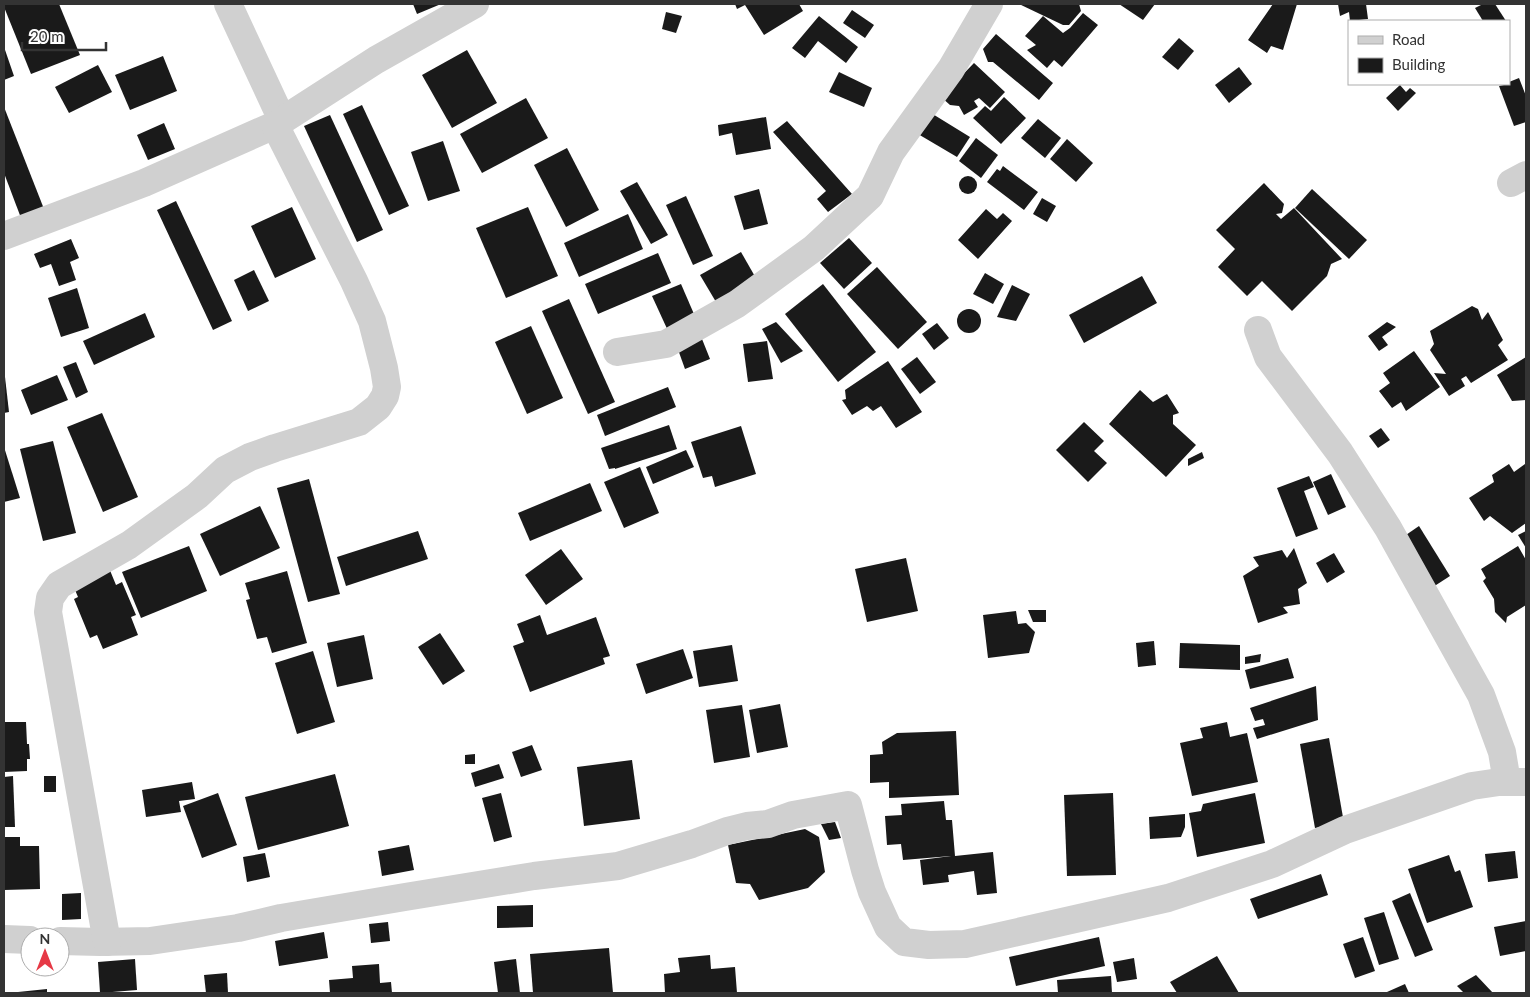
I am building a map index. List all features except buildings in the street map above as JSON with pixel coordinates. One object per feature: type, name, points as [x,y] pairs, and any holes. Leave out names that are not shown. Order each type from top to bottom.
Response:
[{"type":"street","points":[[107,942],[48,612],[50,598],[59,585],[129,544],[197,496],[225,470],[250,457],[275,448],[359,422],[371,414],[386,396],[387,387],[384,368],[372,321],[279,123],[228,4]]},
{"type":"street","points":[[4,236],[144,183],[279,123],[376,60],[475,4]]},
{"type":"street","points":[[617,352],[666,344],[736,304],[814,248],[863,203],[870,196],[891,152],[951,70],[989,4]]},
{"type":"street","points":[[70,941],[150,941],[238,928],[281,918],[534,876],[618,866],[692,844],[727,831],[747,826],[768,824],[793,815],[848,805],[872,892],[888,927],[904,942],[929,946],[965,944],[1168,898],[1272,864],[1345,830],[1472,786],[1499,782],[1517,782],[1502,752],[1481,695],[1388,528],[1340,453],[1268,357],[1258,330]]},
{"type":"street","points":[[4,939],[20,940]]}]
